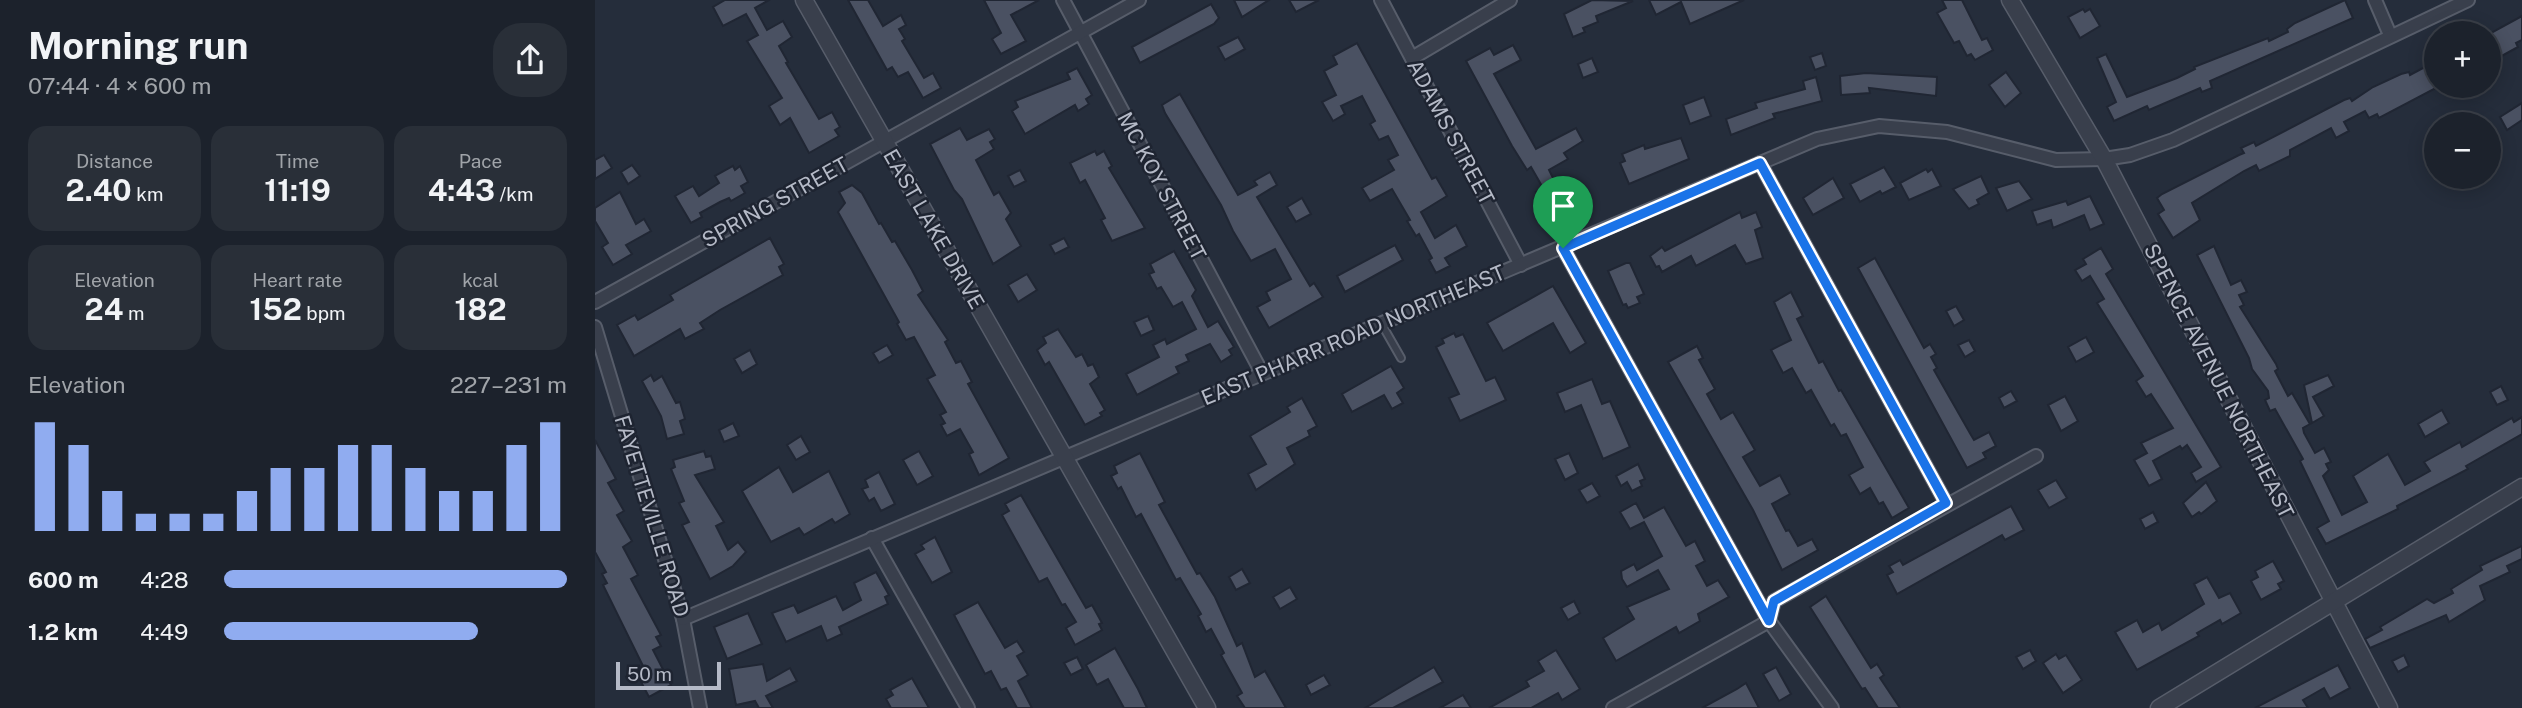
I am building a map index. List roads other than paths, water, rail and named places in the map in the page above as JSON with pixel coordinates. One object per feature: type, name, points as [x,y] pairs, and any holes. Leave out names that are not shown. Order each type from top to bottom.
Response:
[{"type":"street","name":"EAST LAKE DRIVE","points":[[804,0],[1207,708]]},
{"type":"street","name":"MC KOY STREET","points":[[1063,0],[1262,373]]},
{"type":"street","name":"SPRING STREET","points":[[595,302],[1139,0]]},
{"type":"street","name":"ADAMS STREET","points":[[1381,0],[1521,265]]},
{"type":"street","points":[[1412,58],[1510,0]]},
{"type":"street","name":"SPENCE AVENUE NORTHEAST","points":[[2010,0],[2104,159],[2332,603],[2389,708]]},
{"type":"street","points":[[2375,0],[2390,35]]},
{"type":"street","name":"EAST PHARR ROAD NORTHEAST","points":[[683,618],[1817,139],[1879,126],[1947,132],[2056,160],[2104,159],[2130,155],[2173,140],[2468,0]]},
{"type":"street","points":[[1760,163],[1946,503]]},
{"type":"street","points":[[1563,248],[1769,621],[1832,708]]},
{"type":"street","name":"FAYETTEVILLE ROAD","points":[[595,327],[683,618],[700,708]]},
{"type":"street","points":[[1613,708],[1769,621],[1774,601],[1946,503],[2036,456]]},
{"type":"street","points":[[2159,708],[2522,487]]},
{"type":"street","points":[[872,538],[968,708]]},
{"type":"lane","points":[[1381,323],[1401,358]]}]
